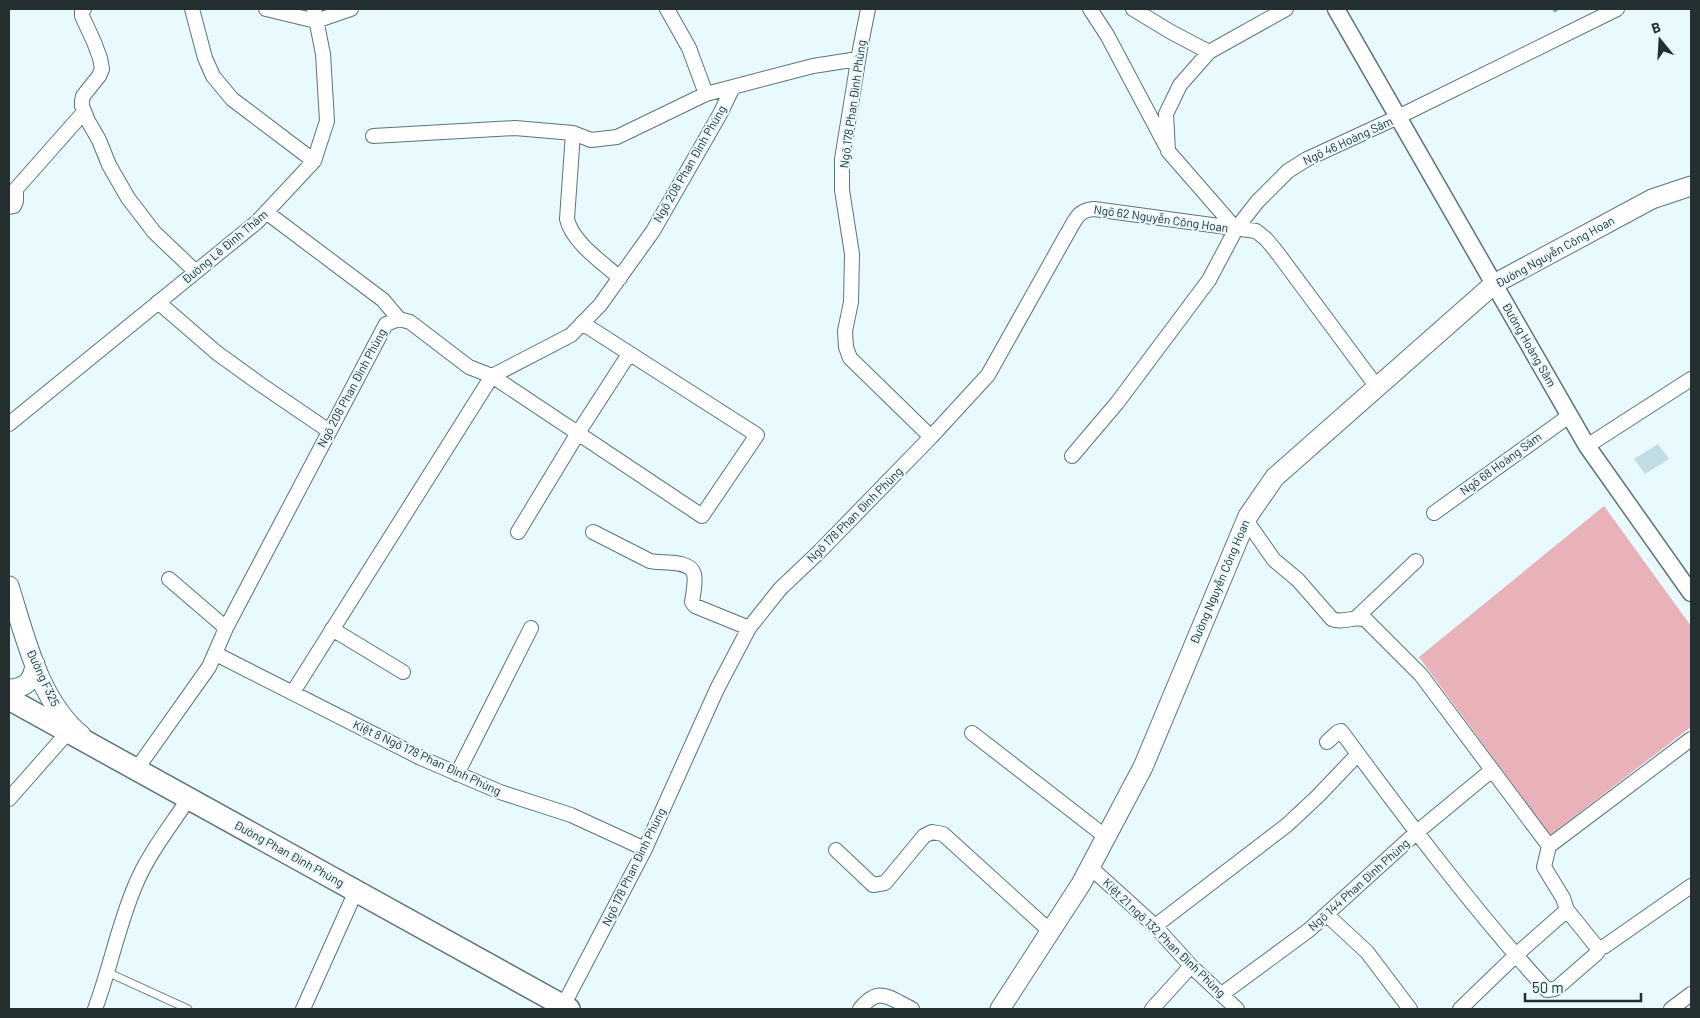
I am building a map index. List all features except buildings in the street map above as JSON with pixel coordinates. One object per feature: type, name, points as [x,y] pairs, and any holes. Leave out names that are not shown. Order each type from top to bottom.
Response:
[{"type":"main road","name":"Đường Nguyễn Công Hoan","points":[[1000,1009],[1081,884],[1142,767],[1246,520],[1275,477],[1494,284],[1652,199],[1691,186]]},
{"type":"main road","name":"Đường F325","points":[[9,586],[27,644],[54,705],[72,728],[105,752]]},
{"type":"main road","points":[[9,689],[27,685],[32,679],[35,664]]},
{"type":"main road","name":"Đường Phan Đình Phùng","points":[[9,700],[566,1008]]},
{"type":"street","points":[[84,9],[82,16],[97,50],[102,69],[93,85],[83,96],[82,106],[84,112],[99,140],[108,165],[128,198],[154,232],[196,272]]},
{"type":"street","points":[[192,9],[213,76],[232,99],[314,161]]},
{"type":"street","points":[[266,9],[315,15],[351,9]]},
{"type":"street","points":[[667,9],[689,48],[706,94]]},
{"type":"street","name":"Ngõ 178 Phan Đình Phùng","points":[[566,1008],[645,849],[717,689],[749,628],[780,589],[820,551],[931,437],[850,358],[846,347],[845,331],[851,302],[852,254],[842,190],[842,159],[868,9]]},
{"type":"street","points":[[1090,9],[1107,35],[1168,151],[1236,229]]},
{"type":"street","points":[[1133,9],[1209,52]]},
{"type":"street","points":[[1168,151],[1166,114],[1180,85],[1209,52],[1286,9]]},
{"type":"street","name":"Đường Hoàng Sâm","points":[[1336,9],[1587,446],[1691,593]]},
{"type":"street","name":"Ngõ 46 Hoàng Sâm","points":[[1072,456],[1117,403],[1204,287],[1236,229],[1257,202],[1288,171],[1306,159],[1398,117],[1617,9]]},
{"type":"street","name":"Đường Lê Đình Thám","points":[[9,424],[257,222],[314,161],[328,121],[323,54],[315,15]]},
{"type":"street","points":[[373,136],[515,128],[573,133],[591,140],[617,137],[706,94],[813,66],[858,59]]},
{"type":"street","name":"Ngõ 208 Phan Đình Phùng","points":[[136,770],[212,661],[226,628],[386,324],[399,319],[410,322],[469,368],[492,376],[571,335],[600,305],[653,230],[720,114],[733,87]]},
{"type":"street","points":[[9,207],[14,206],[16,201],[16,188],[84,112]]},
{"type":"street","points":[[573,133],[567,219],[569,228],[575,237],[620,278]]},
{"type":"street","name":"Ngõ 62 Nguyễn Công Hoan","points":[[931,437],[988,376],[1067,234],[1079,215],[1085,210],[1094,209],[1256,231],[1266,239],[1377,387]]},
{"type":"street","points":[[266,212],[383,300],[399,319]]},
{"type":"street","points":[[158,302],[218,353],[329,431]]},
{"type":"street","points":[[293,692],[492,376],[702,516],[757,435],[582,323]]},
{"type":"street","points":[[518,532],[629,354]]},
{"type":"street","points":[[1587,446],[1691,379]]},
{"type":"street","name":"Ngõ 68 Hoàng Sâm","points":[[1434,513],[1569,416]]},
{"type":"street","points":[[1246,520],[1274,560],[1298,580],[1332,619],[1338,621],[1356,618],[1366,620],[1421,675],[1549,846]]},
{"type":"street","points":[[593,532],[650,561],[659,564],[680,563],[692,570],[694,576],[692,602],[695,606],[749,628]]},
{"type":"street","points":[[1356,618],[1416,561]]},
{"type":"street","points":[[169,579],[226,628]]},
{"type":"street","points":[[457,774],[531,628]]},
{"type":"street","points":[[332,629],[402,672]]},
{"type":"street","name":"Kiệt 8 Ngõ 178 Phan Đình Phùng","points":[[212,661],[293,692],[378,737],[457,774],[500,792],[571,815],[645,849]]},
{"type":"street","points":[[1327,742],[1338,732],[1342,731],[1417,832],[1516,956],[1547,990],[1554,989],[1596,954],[1600,948],[1691,886]]},
{"type":"street","points":[[9,799],[68,732]]},
{"type":"street","points":[[972,733],[1106,836]]},
{"type":"street","points":[[1600,948],[1596,946],[1567,910],[1563,898],[1544,866],[1549,846],[1691,739]]},
{"type":"street","points":[[1155,926],[1287,825],[1358,754]]},
{"type":"street","name":"Ngõ 144 Phan Đình Phùng","points":[[1222,994],[1309,930],[1417,832],[1492,770]]},
{"type":"street","points":[[95,1009],[118,932],[135,885],[146,862],[189,798]]},
{"type":"street","points":[[836,850],[873,885],[879,885],[884,883],[924,836],[932,832],[943,834],[1050,931]]},
{"type":"street","name":"Kiệt 21 ngõ 132 Phan Đình Phùng","points":[[1090,867],[1155,926],[1191,966],[1237,1009]]},
{"type":"street","points":[[303,1009],[356,891]]},
{"type":"street","points":[[1460,1009],[1567,910]]},
{"type":"street","points":[[1327,915],[1367,952],[1410,1009]]},
{"type":"street","points":[[1152,1009],[1191,966]]},
{"type":"street","points":[[860,1009],[869,998],[877,994],[886,996],[912,1009]]},
{"type":"street","points":[[1671,1009],[1691,994]]},
{"type":"lane","points":[[107,972],[188,1009]]},
{"type":"shaded area","points":[[1604,506],[1691,626],[1691,727],[1550,835],[1419,657]]}]
